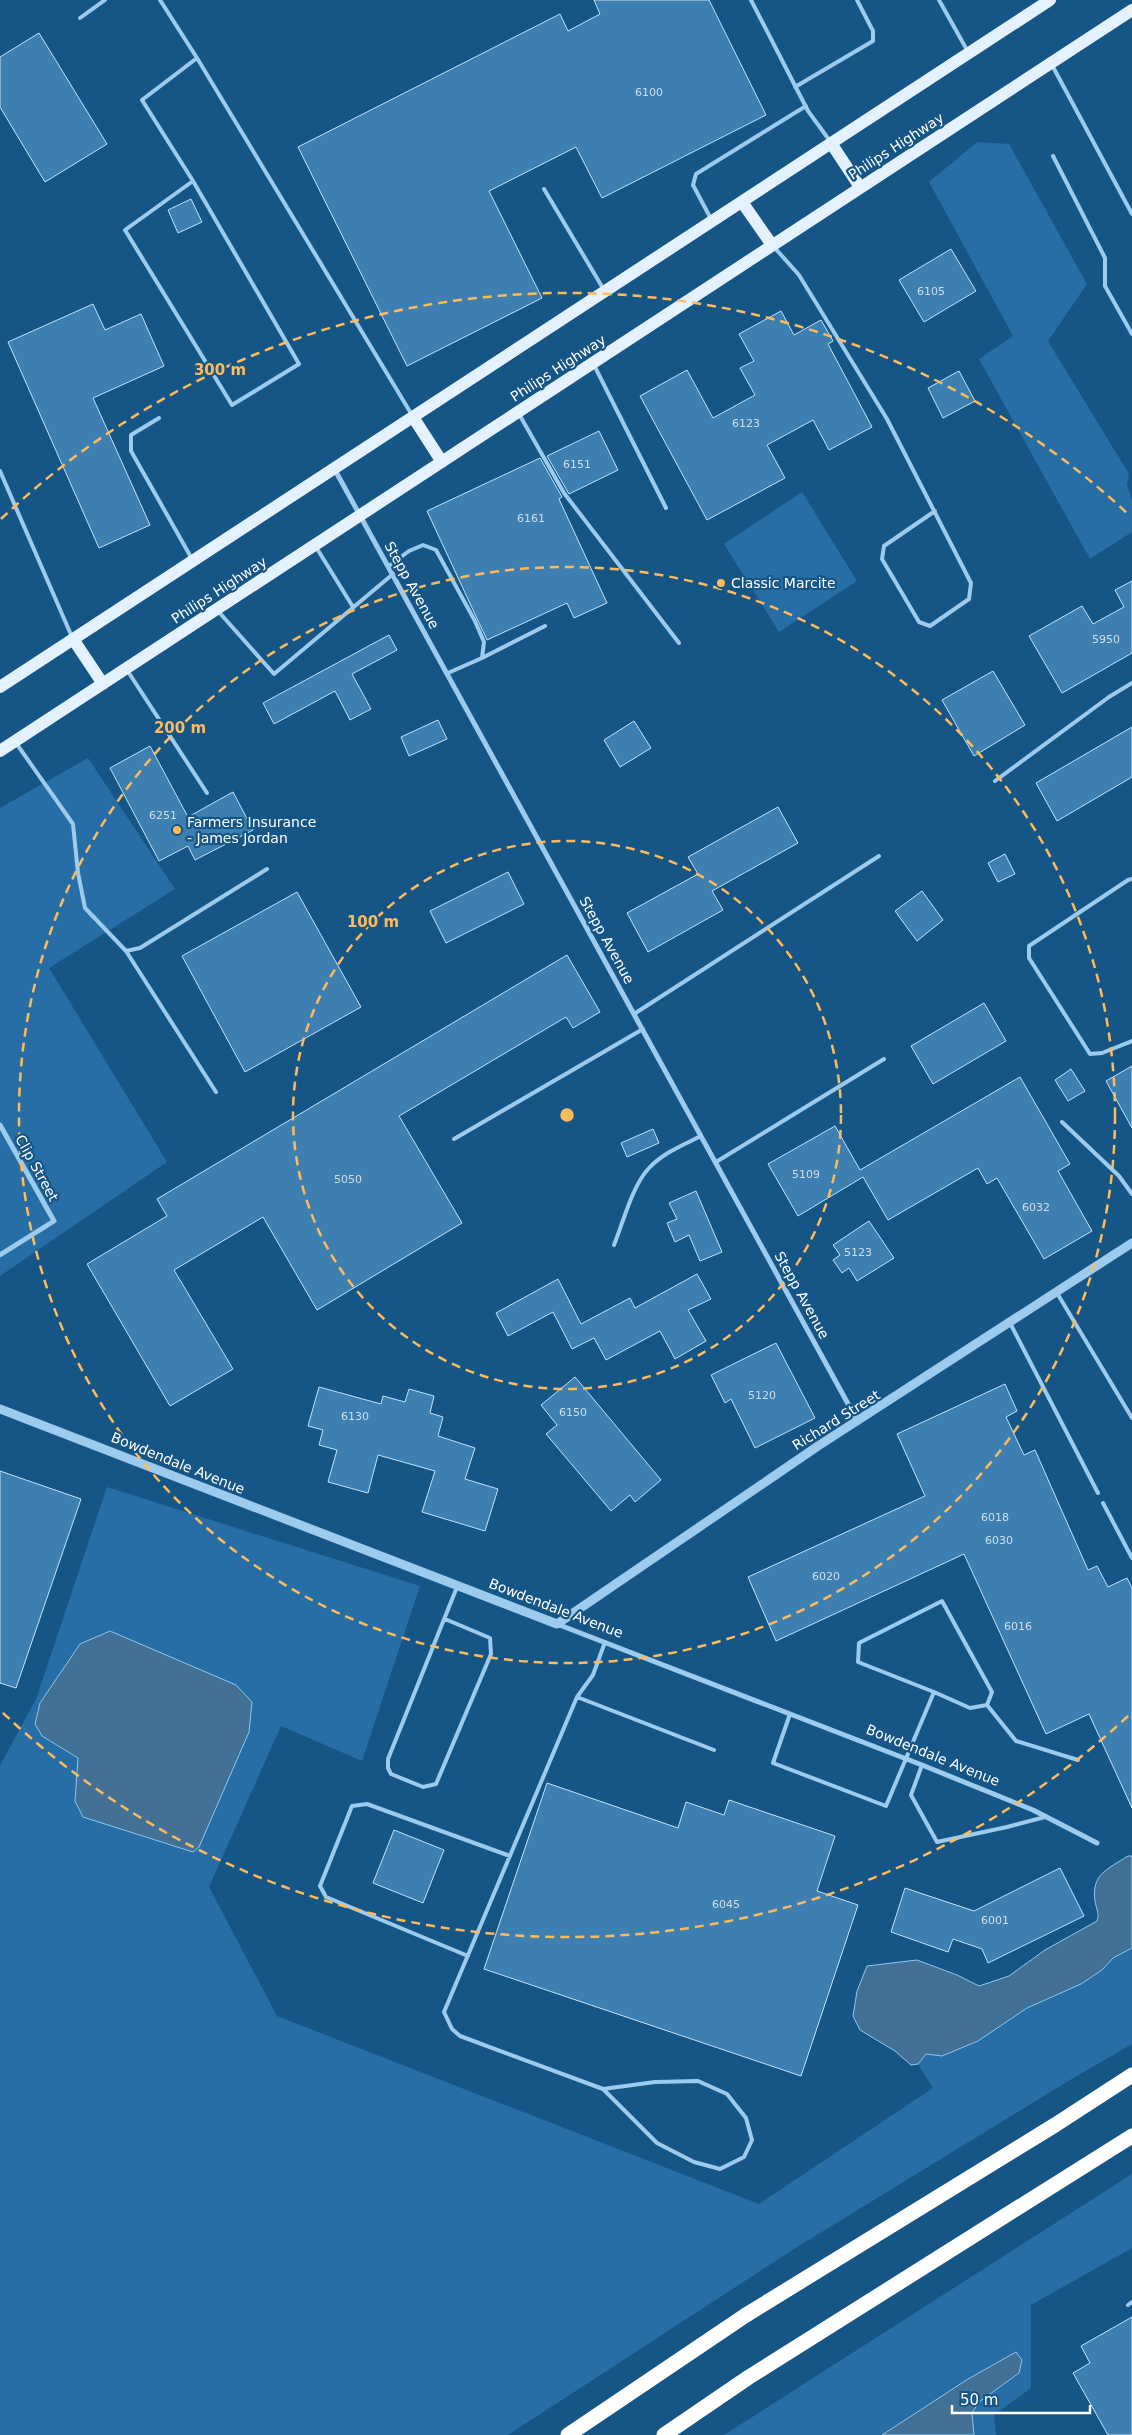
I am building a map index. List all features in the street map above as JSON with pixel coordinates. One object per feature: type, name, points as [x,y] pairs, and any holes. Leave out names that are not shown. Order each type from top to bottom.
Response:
[{"type":"highway","points":[[568,2435],[746,2316],[1055,2125],[1132,2075]]},
{"type":"highway","points":[[1055,2125],[1132,2081]]},
{"type":"highway","points":[[664,2435],[749,2377],[1084,2164],[1132,2136]]},
{"type":"highway","points":[[1084,2164],[1132,2143]]},
{"type":"main road","points":[[0,687],[1050,0]]},
{"type":"main road","name":"Philips Highway","points":[[0,751],[1132,10]]},
{"type":"main road","points":[[831,143],[860,187]]},
{"type":"main road","points":[[742,202],[772,245]]},
{"type":"main road","points":[[413,417],[442,462]]},
{"type":"main road","points":[[73,639],[103,684]]},
{"type":"street","name":"Stepp Avenue","points":[[334,469],[448,673],[858,1422]]},
{"type":"street","name":"Clip Street","points":[[0,1125],[54,1221],[0,1255]]},
{"type":"street","name":"Richard Street","points":[[557,1624],[810,1452],[1132,1243]]},
{"type":"street","name":"Bowdendale Avenue","points":[[0,1409],[907,1758],[1045,1816],[1097,1843]]},
{"type":"lane","points":[[80,18],[105,0]]},
{"type":"lane","points":[[160,0],[197,58],[413,417]]},
{"type":"lane","points":[[751,0],[795,87],[831,143]]},
{"type":"lane","points":[[795,87],[873,41],[873,32],[857,0]]},
{"type":"lane","points":[[938,0],[968,53]]},
{"type":"lane","points":[[193,181],[125,230],[232,405],[299,364],[193,181],[142,100],[197,58]]},
{"type":"lane","points":[[1050,64],[1132,214]]},
{"type":"lane","points":[[712,221],[694,185],[696,174],[806,106]]},
{"type":"lane","points":[[1053,156],[1105,258],[1105,286],[1132,334]]},
{"type":"lane","points":[[544,188],[605,292]]},
{"type":"lane","points":[[772,245],[798,275],[887,418],[935,511],[971,583],[969,599],[930,626],[919,622],[882,559],[884,546],[935,511]]},
{"type":"lane","points":[[592,363],[666,508]]},
{"type":"lane","points":[[518,412],[564,493],[680,643]]},
{"type":"lane","points":[[159,418],[131,435],[131,451],[194,561]]},
{"type":"lane","points":[[0,471],[73,639]]},
{"type":"lane","points":[[315,545],[354,607]]},
{"type":"lane","points":[[389,566],[409,551],[423,545],[436,550],[484,642],[482,658]]},
{"type":"lane","points":[[216,609],[274,674],[393,574]]},
{"type":"lane","points":[[448,673],[470,666],[545,626]]},
{"type":"lane","points":[[126,668],[206,793]]},
{"type":"lane","points":[[995,781],[1109,697],[1132,683]]},
{"type":"lane","points":[[15,742],[73,824],[78,873],[85,908],[126,951],[216,1092]]},
{"type":"lane","points":[[634,1014],[879,856]]},
{"type":"lane","points":[[126,951],[140,948],[267,869]]},
{"type":"lane","points":[[1132,879],[1029,946],[1029,958],[1090,1054],[1102,1053],[1132,1041]]},
{"type":"lane","points":[[454,1139],[643,1029]]},
{"type":"lane","points":[[716,1162],[884,1060]]},
{"type":"lane","points":[[1062,1122],[1119,1176],[1132,1194]]},
{"type":"lane","points":[[614,1245],[638,1185],[648,1169],[669,1152],[701,1136]]},
{"type":"lane","points":[[1057,1293],[1132,1418]]},
{"type":"lane","points":[[1010,1323],[1098,1494]]},
{"type":"lane","points":[[1103,1503],[1132,1558]]},
{"type":"lane","points":[[445,1620],[490,1638],[492,1646],[436,1784],[423,1787],[390,1774],[388,1759],[458,1585]]},
{"type":"lane","points":[[942,1601],[992,1692],[987,1705],[970,1708],[858,1662],[859,1643],[942,1601]]},
{"type":"lane","points":[[603,2088],[655,2082],[698,2081],[727,2094],[746,2118],[752,2140],[744,2157],[720,2169],[694,2162],[657,2143],[603,2088],[460,2036],[452,2029],[444,2012],[577,1697],[593,1674],[606,1642]]},
{"type":"lane","points":[[790,1714],[774,1763],[886,1806],[934,1692]]},
{"type":"lane","points":[[577,1697],[714,1750]]},
{"type":"lane","points":[[987,1705],[1016,1741],[1078,1760]]},
{"type":"lane","points":[[922,1765],[911,1795],[937,1842],[1007,1828],[1045,1816]]},
{"type":"lane","points":[[468,1956],[326,1897],[320,1886],[352,1806],[367,1804],[510,1856]]},
{"type":"shaded area","points":[[977,142],[1009,144],[1087,284],[1048,341],[1129,474],[1127,484],[1132,501],[1132,532],[1090,559],[979,359],[1013,336],[929,182]]},
{"type":"shaded area","points":[[802,492],[857,581],[779,632],[724,544]]},
{"type":"shaded area","points":[[88,758],[175,889],[49,968],[167,1162],[0,1276],[0,808]]},
{"type":"shaded area","points":[[107,1487],[420,1586],[362,1761],[281,1726],[209,1887],[277,2016],[759,2204],[933,2088],[918,2064],[926,2054],[942,2056],[978,2041],[1027,2008],[1081,1984],[1102,1970],[1113,1958],[1132,1948],[1132,2044],[794,2249],[508,2435],[0,2435],[0,1766],[36,1699]],"holes":[[[249,1732],[75,1801],[78,1758],[42,1736]]]},
{"type":"shaded area","points":[[110,1631],[236,1685],[252,1702],[249,1732],[199,1847],[193,1852],[83,1817],[75,1801],[78,1758],[42,1736],[35,1724],[40,1703],[80,1644]]},
{"type":"shaded area","points":[[1128,1856],[1132,1856],[1132,1948],[1113,1958],[1102,1970],[1081,1984],[1027,2008],[978,2041],[942,2056],[926,2054],[918,2064],[911,2065],[895,2051],[860,2030],[853,2016],[857,1991],[867,1966],[917,1960],[957,1975],[979,1986],[1009,1976],[1045,1950],[1097,1921],[1098,1913],[1094,1892],[1098,1878],[1102,1873]]},
{"type":"shaded area","points":[[1132,2174],[1132,2248],[1031,2305],[1031,2388],[994,2415],[996,2435],[974,2435],[972,2413],[979,2402],[1019,2373],[968,2379],[882,2435],[724,2435]]},
{"type":"shaded area","points":[[1016,2352],[1022,2360],[1019,2373],[979,2402],[972,2413],[974,2435],[882,2435],[968,2379]]},
{"type":"building","points":[[594,0],[709,0],[766,115],[602,198],[576,147],[489,191],[542,298],[407,366],[298,147],[560,14],[568,31],[600,14]]},
{"type":"building","points":[[39,33],[107,144],[45,182],[0,107],[0,57]]},
{"type":"building","points":[[191,199],[202,222],[178,233],[168,210]]},
{"type":"building","points":[[951,249],[976,291],[924,322],[899,280]]},
{"type":"building","points":[[93,304],[105,330],[141,314],[164,366],[93,398],[150,525],[99,548],[8,342]]},
{"type":"building","points":[[781,311],[794,335],[821,320],[833,341],[828,344],[872,427],[829,450],[813,420],[767,445],[785,478],[707,520],[640,396],[687,370],[713,418],[755,395],[740,368],[754,361],[739,334]]},
{"type":"building","points":[[959,371],[975,401],[943,418],[928,388]]},
{"type":"building","points":[[599,431],[618,470],[569,494],[547,456]]},
{"type":"building","points":[[540,458],[562,497],[559,499],[607,603],[574,618],[567,603],[487,640],[427,511]]},
{"type":"building","points":[[1132,581],[1132,653],[1062,693],[1029,636],[1082,606],[1093,624],[1124,607],[1115,590]]},
{"type":"building","points":[[389,635],[397,650],[352,674],[371,709],[350,720],[335,691],[274,724],[263,703]]},
{"type":"building","points":[[993,671],[1025,725],[974,756],[942,700]]},
{"type":"building","points":[[438,720],[447,739],[409,756],[401,737]]},
{"type":"building","points":[[634,721],[651,748],[620,767],[604,740]]},
{"type":"building","points":[[1132,727],[1132,777],[1057,821],[1036,783]]},
{"type":"building","points":[[150,746],[188,817],[233,792],[253,830],[195,860],[188,846],[159,861],[110,768]]},
{"type":"building","points":[[778,807],[798,843],[712,891],[723,910],[648,952],[627,913],[698,874],[688,857]]},
{"type":"building","points":[[1005,854],[1015,874],[998,882],[988,863]]},
{"type":"building","points":[[508,872],[524,904],[446,943],[430,911]]},
{"type":"building","points":[[922,891],[943,920],[917,941],[895,911]]},
{"type":"building","points":[[297,892],[361,1007],[245,1072],[182,956]]},
{"type":"building","points":[[567,955],[600,1012],[573,1028],[566,1017],[399,1116],[462,1223],[317,1310],[263,1217],[174,1270],[233,1369],[170,1406],[87,1264],[167,1216],[157,1199]]},
{"type":"building","points":[[984,1003],[1006,1041],[933,1084],[911,1046]]},
{"type":"building","points":[[1132,1066],[1132,1128],[1106,1081]]},
{"type":"building","points":[[1071,1069],[1085,1091],[1068,1101],[1055,1080]]},
{"type":"building","points":[[1020,1077],[1070,1164],[1058,1171],[1092,1231],[1044,1259],[997,1178],[987,1184],[978,1168],[888,1220],[863,1177],[798,1216],[768,1164],[835,1126],[860,1170]]},
{"type":"building","points":[[653,1129],[659,1143],[627,1157],[621,1143]]},
{"type":"building","points":[[696,1191],[722,1252],[700,1261],[689,1235],[675,1242],[667,1223],[677,1219],[669,1203]]},
{"type":"building","points":[[869,1221],[894,1258],[857,1281],[849,1268],[842,1273],[833,1260],[840,1255],[833,1245]]},
{"type":"building","points":[[697,1274],[711,1299],[688,1310],[706,1341],[675,1359],[660,1331],[606,1360],[594,1338],[572,1349],[553,1312],[508,1336],[496,1313],[558,1279],[581,1324],[630,1298],[635,1308]]},
{"type":"building","points":[[776,1343],[815,1418],[755,1448],[731,1399],[725,1403],[711,1375]]},
{"type":"building","points":[[575,1377],[661,1480],[635,1502],[630,1495],[611,1511],[546,1434],[557,1425],[541,1405]]},
{"type":"building","points":[[1005,1384],[1017,1411],[1006,1417],[1024,1455],[1035,1450],[1088,1570],[1097,1566],[1108,1587],[1127,1578],[1132,1588],[1132,1808],[1089,1714],[1046,1734],[964,1554],[776,1641],[748,1577],[925,1496],[897,1434]]},
{"type":"building","points":[[319,1387],[381,1404],[383,1396],[405,1402],[409,1389],[434,1396],[430,1413],[443,1417],[438,1436],[475,1448],[465,1479],[498,1489],[485,1531],[422,1512],[435,1471],[378,1455],[368,1493],[328,1482],[337,1450],[319,1445],[323,1430],[308,1426]]},
{"type":"building","points":[[0,1471],[81,1499],[16,1688],[0,1683]]},
{"type":"building","points":[[547,1783],[678,1828],[686,1802],[724,1815],[729,1800],[835,1836],[817,1891],[858,1905],[801,2076],[484,1969]]},
{"type":"building","points":[[394,1830],[444,1850],[423,1903],[373,1883]]},
{"type":"building","points":[[1060,1868],[1084,1916],[988,1963],[982,1949],[953,1939],[948,1952],[891,1932],[905,1888],[974,1911]]},
{"type":"building","points":[[1132,2317],[1132,2435],[1108,2435],[1073,2373],[1090,2363],[1081,2346]]},
{"type":"place","name":"Classic Marcite","points":[[721,583]]},
{"type":"place","name":"Farmers Insurance - James Jordan","points":[[177,830]]}]
